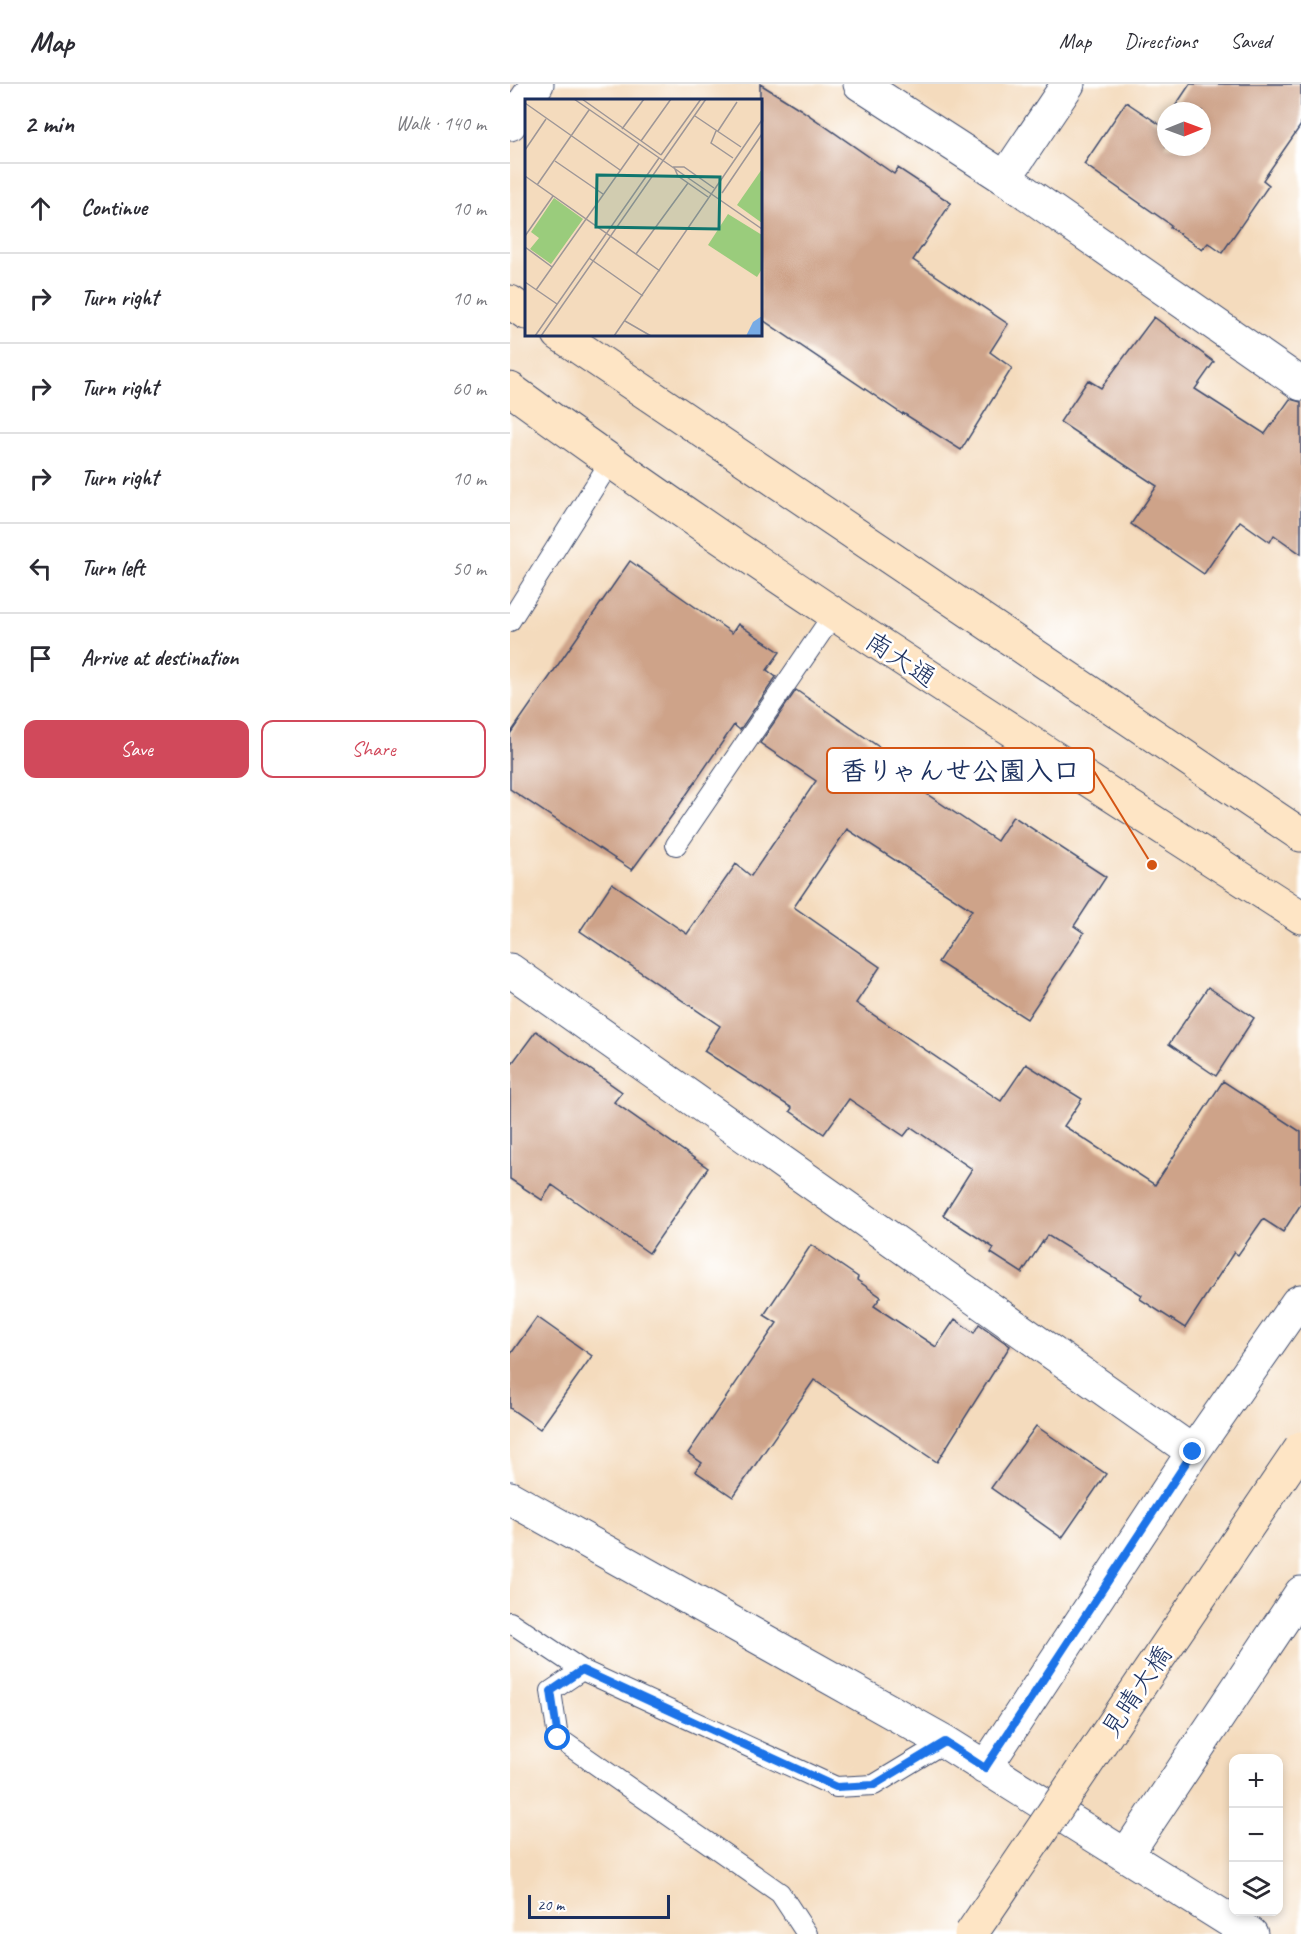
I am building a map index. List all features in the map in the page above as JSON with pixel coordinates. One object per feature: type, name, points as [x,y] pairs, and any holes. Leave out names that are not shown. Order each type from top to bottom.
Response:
[{"type":"street","points":[[527,99],[537,84]]},
{"type":"street","points":[[860,84],[1005,178],[1301,384]]},
{"type":"street","points":[[1005,178],[1068,84]]},
{"type":"street","points":[[510,124],[525,102]]},
{"type":"street","points":[[510,302],[525,312]]},
{"type":"street","points":[[562,336],[1301,835]]},
{"type":"street","name":"南大通","points":[[510,389],[610,462],[832,615],[1301,917]]},
{"type":"street","points":[[510,970],[1193,1452]]},
{"type":"street","points":[[985,1768],[1193,1452],[1297,1303],[1301,1301]]},
{"type":"street","name":"見晴大橋","points":[[971,1934],[1301,1448]]},
{"type":"street","points":[[510,1498],[945,1742],[1251,1934]]},
{"type":"street","points":[[1126,1855],[1301,1593]]},
{"type":"lane","points":[[510,621],[610,462]]},
{"type":"lane","points":[[676,845],[832,615]]},
{"type":"lane","points":[[510,1622],[582,1670],[836,1787],[874,1785],[945,1742]]},
{"type":"lane","points":[[582,1670],[551,1691],[558,1738],[780,1893],[807,1934]]},
{"type":"building","points":[[760,84],[894,174],[898,168],[951,203],[913,260],[1008,324],[990,352],[1012,368],[961,450],[902,414],[762,319],[762,99],[760,99]]},
{"type":"building","points":[[1190,84],[1301,84],[1301,125],[1263,180],[1269,185],[1222,253],[1208,243],[1202,250],[1170,227],[1171,225],[1084,164],[1126,102],[1157,123],[1157,156],[1211,156],[1211,102],[1178,102]]},
{"type":"building","points":[[1154,317],[1214,362],[1195,389],[1265,434],[1290,399],[1301,402],[1301,554],[1274,535],[1270,542],[1240,521],[1204,574],[1131,524],[1157,486],[1060,422],[1088,380],[1101,388]]},
{"type":"building","points":[[630,561],[732,633],[738,624],[780,652],[767,670],[776,677],[740,730],[734,725],[632,870],[510,789],[510,734]]},
{"type":"building","points":[[796,690],[895,758],[888,768],[997,841],[1013,816],[1106,877],[1074,926],[1084,933],[1027,1019],[938,962],[972,910],[847,829],[794,907],[880,967],[856,1003],[1001,1101],[1026,1064],[1082,1099],[1064,1126],[1155,1185],[1223,1081],[1301,1132],[1301,1204],[1283,1232],[1263,1219],[1238,1255],[1234,1252],[1185,1328],[1140,1299],[1142,1295],[1047,1235],[1022,1273],[991,1253],[994,1248],[943,1215],[972,1169],[911,1127],[904,1136],[849,1099],[824,1134],[790,1111],[792,1108],[704,1051],[720,1026],[580,931],[612,883],[687,934],[736,864],[751,876],[816,781],[760,743]]},
{"type":"building","points":[[1208,987],[1254,1018],[1216,1076],[1169,1044]]},
{"type":"building","points":[[536,1031],[622,1092],[614,1102],[708,1168],[649,1253],[552,1185],[542,1200],[510,1179],[510,1066]]},
{"type":"building","points":[[811,1245],[858,1277],[857,1280],[881,1297],[874,1306],[936,1347],[955,1319],[974,1333],[979,1324],[1010,1346],[937,1462],[814,1380],[733,1497],[695,1471],[702,1463],[688,1453],[777,1323],[764,1315]]},
{"type":"building","points":[[537,1317],[592,1356],[540,1429],[510,1408],[510,1355]]},
{"type":"building","points":[[1036,1426],[1106,1474],[1062,1538],[991,1488]]},
{"type":"place","name":"香りゃんせ公園入口","points":[[1152,865]]},
{"type":"route","points":[[558,1738],[551,1691],[582,1670],[836,1787],[874,1785],[945,1742],[985,1768],[1193,1452]]}]
